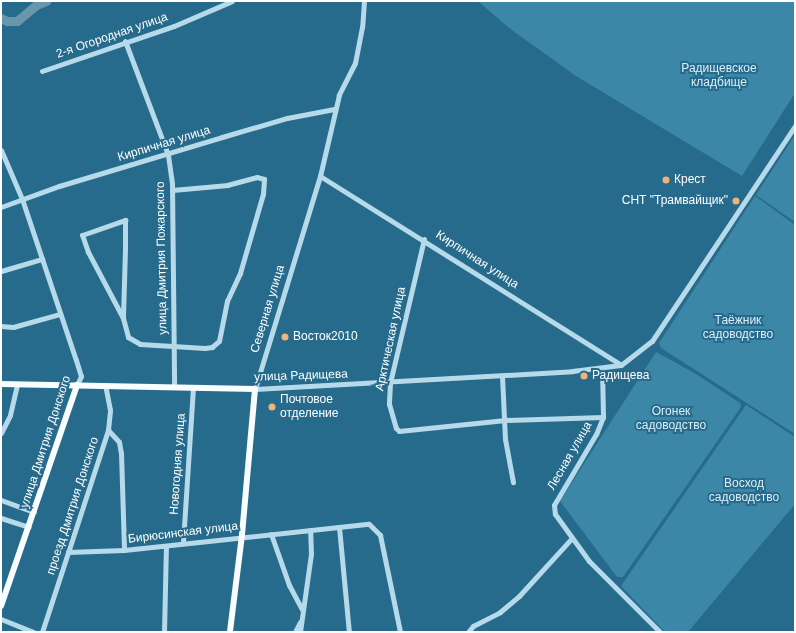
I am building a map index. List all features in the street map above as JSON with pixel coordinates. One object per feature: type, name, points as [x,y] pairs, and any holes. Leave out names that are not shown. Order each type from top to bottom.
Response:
[{"type":"main road","name":"улица Радищева","points":[[1,384],[255,389]]},
{"type":"main road","name":"улица Дмитрия Донского","points":[[1,606],[78,385]]},
{"type":"main road","name":"Северная улица","points":[[230,632],[242,535],[255,389]]},
{"type":"street","name":"2-я Огородная улица","points":[[42,71],[125,41],[174,26],[232,1]]},
{"type":"street","name":"Северная улица","points":[[255,389],[320,176],[338,95],[355,63],[362,27],[364,1]]},
{"type":"street","name":"улица Дмитрия Пожарского","points":[[125,41],[168,155],[172,190],[174,387]]},
{"type":"street","name":"Кирпичная улица","points":[[1,207],[22,199],[287,118],[334,109]]},
{"type":"street","points":[[621,365],[652,341],[795,126]]},
{"type":"street","name":"улица Дмитрия Донского","points":[[1,150],[22,199],[81,376],[78,385]]},
{"type":"street","name":"Кирпичная улица","points":[[320,176],[424,239],[621,365]]},
{"type":"street","points":[[123,318],[88,252],[82,235],[125,220],[123,318],[124,327],[132,341],[173,346],[212,347],[219,341],[226,301],[240,273],[263,194],[264,179],[257,177],[228,185],[172,190]]},
{"type":"street","name":"Арктическая улица","points":[[424,239],[390,383],[388,395],[392,421],[399,430],[505,420]]},
{"type":"street","points":[[1,271],[42,259]]},
{"type":"street","points":[[1,326],[13,327],[60,314]]},
{"type":"street","name":"улица Радищева","points":[[255,389],[502,376],[602,368],[621,365]]},
{"type":"street","name":"Лесная улица","points":[[602,368],[603,417],[596,434],[554,506],[555,514],[571,539],[594,566],[660,632]]},
{"type":"street","points":[[502,376],[508,458],[513,482]]},
{"type":"street","points":[[1,433],[10,415],[17,384]]},
{"type":"street","name":"проезд Дмитрия Донского","points":[[42,632],[108,430],[110,410],[104,385]]},
{"type":"street","name":"Новогодняя улица","points":[[183,542],[193,388]]},
{"type":"street","points":[[505,420],[603,417]]},
{"type":"street","name":"Бирюсинская улица","points":[[108,430],[119,442],[121,453],[124,550],[166,546],[183,542],[242,535],[272,534],[369,524],[380,535],[400,632]]},
{"type":"street","points":[[1,500],[34,512]]},
{"type":"street","points":[[1,518],[29,527]]},
{"type":"street","points":[[339,527],[349,632]]},
{"type":"street","points":[[300,632],[302,609],[311,554],[310,530]]},
{"type":"street","points":[[272,534],[289,585],[302,609]]},
{"type":"street","points":[[468,632],[473,626],[500,612],[519,596],[571,539]]},
{"type":"street","points":[[164,632],[166,546]]},
{"type":"street","points":[[68,552],[124,550]]},
{"type":"street","points":[[1,619],[34,632]]},
{"type":"street","points":[[295,632],[301,621]]},
{"type":"green space","name":"Радищевское кладбище","points":[[478,1],[795,1],[795,93],[742,176],[576,76],[509,28]]},
{"type":"green space","points":[[795,135],[795,222],[756,195]]},
{"type":"green space","name":"Таёжник садоводство","points":[[755,196],[795,225],[795,434],[661,348],[659,343]]},
{"type":"green space","name":"Огонек садоводство","points":[[656,352],[696,374],[740,403],[741,407],[623,577],[617,577],[560,501]]},
{"type":"green space","name":"Восход садоводство","points":[[746,405],[795,437],[795,504],[688,632],[665,632],[621,586]]},
{"type":"waterway","points":[[1,18],[7,21],[17,21],[36,5],[46,1]]},
{"type":"place","name":"Крест","points":[[666,180]]},
{"type":"place","name":"СНТ \"Трамвайщик\"","points":[[736,201]]},
{"type":"place","name":"Восток2010","points":[[285,337]]},
{"type":"place","name":"Радищева","points":[[584,376]]},
{"type":"place","name":"Почтовое отделение","points":[[272,407]]}]
